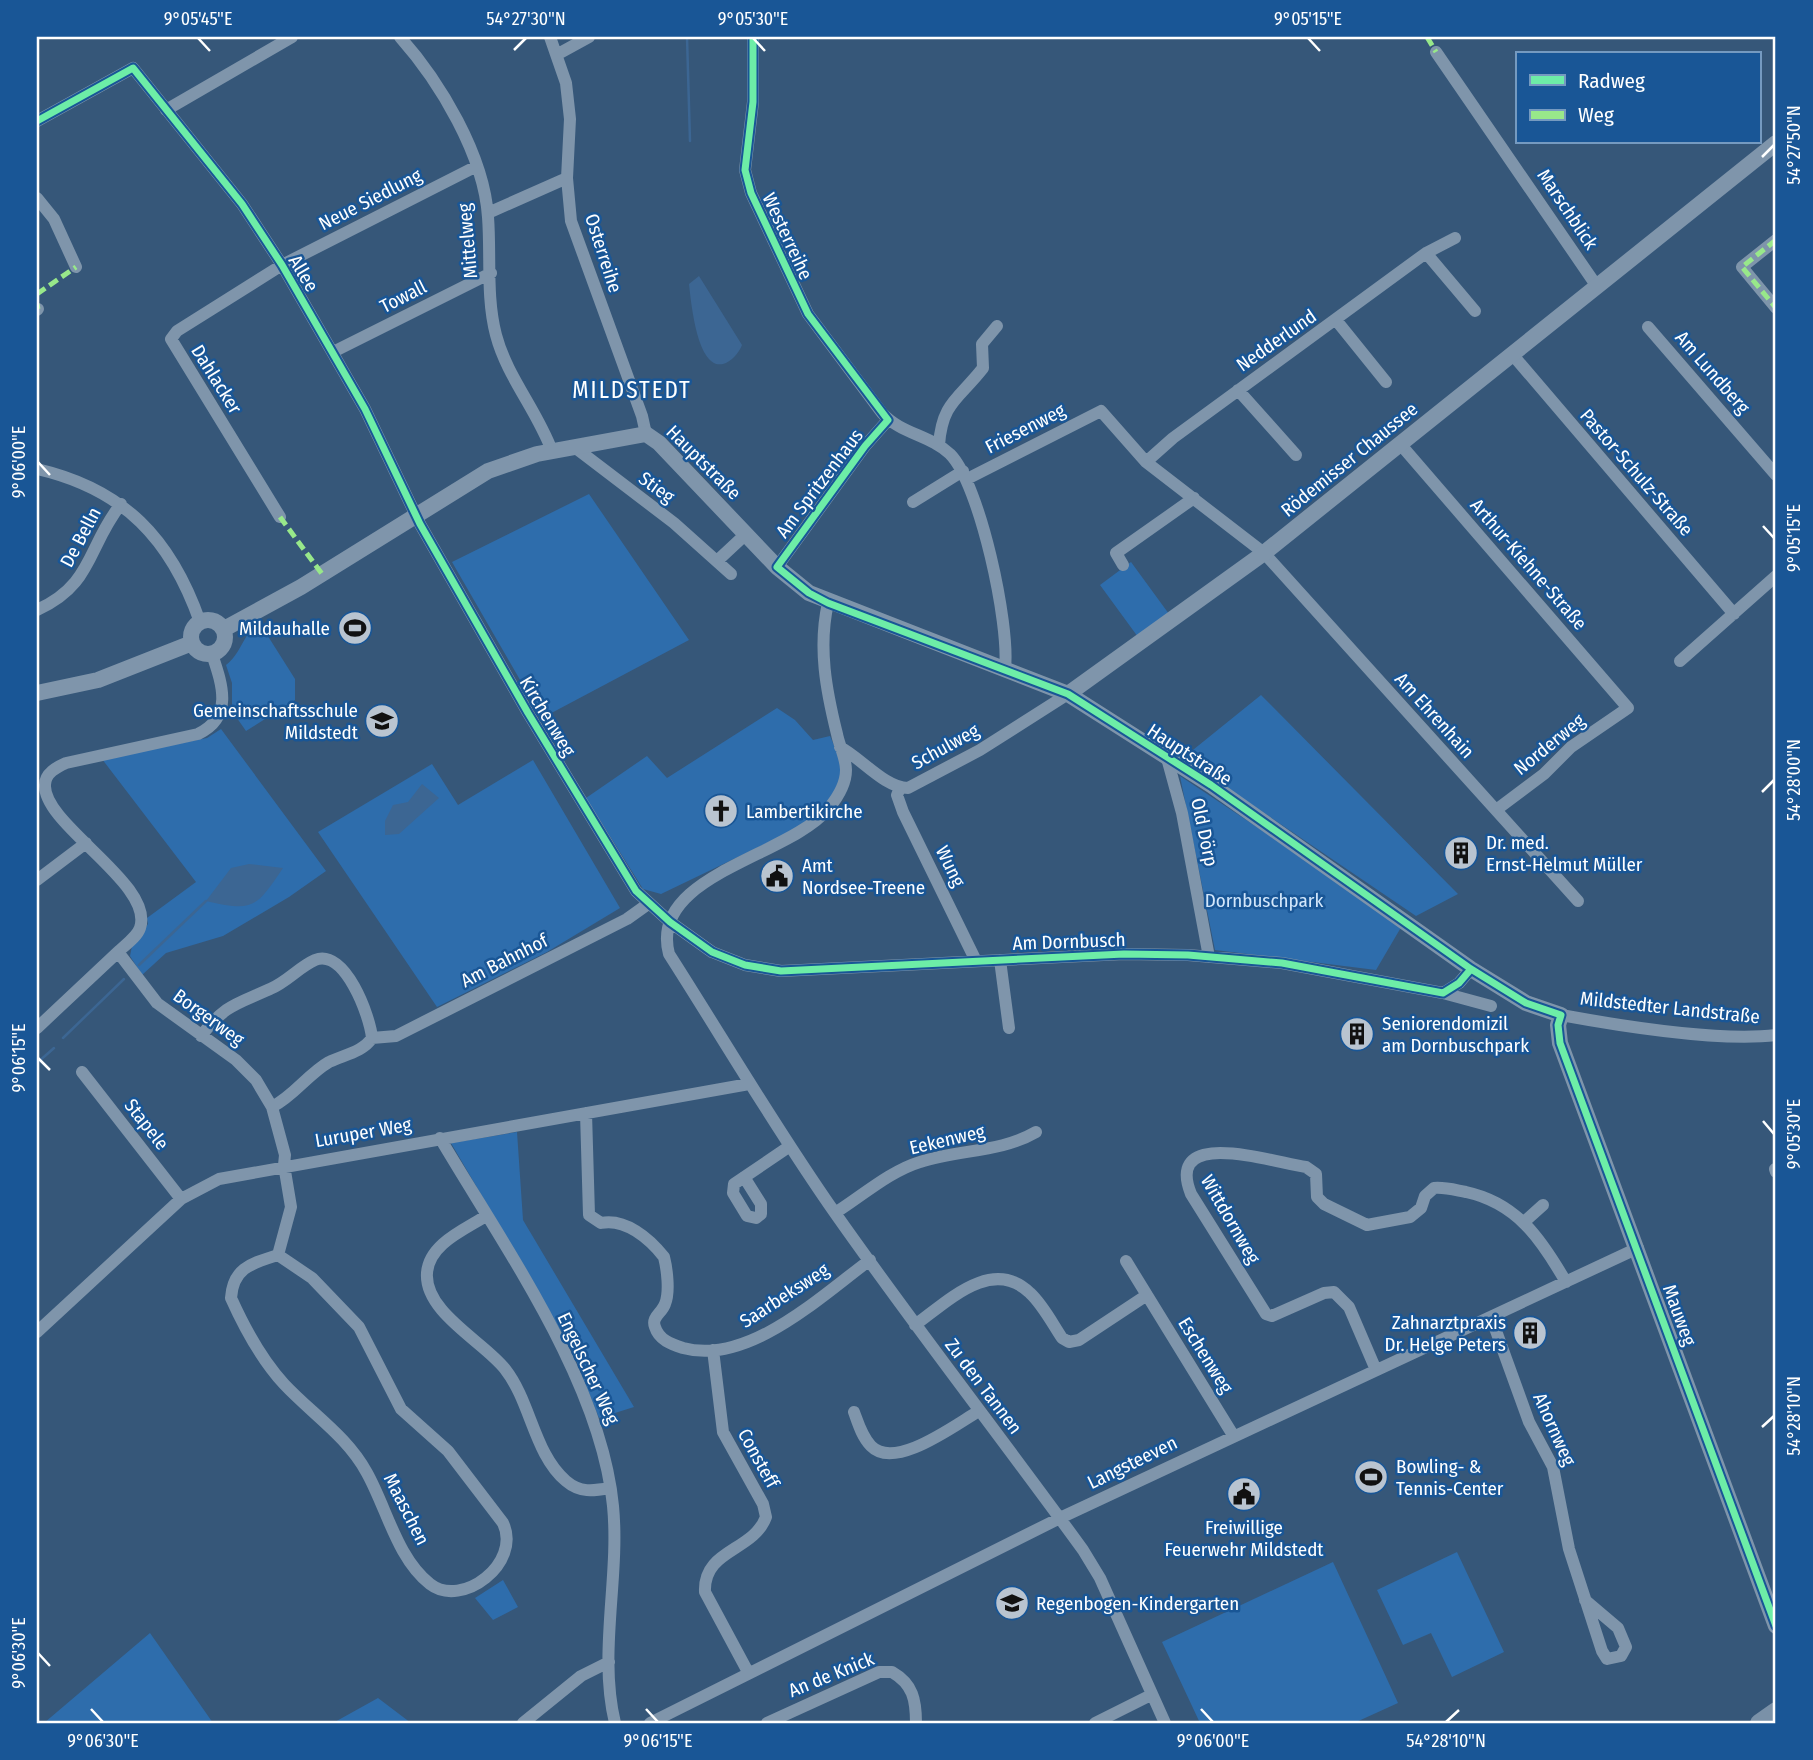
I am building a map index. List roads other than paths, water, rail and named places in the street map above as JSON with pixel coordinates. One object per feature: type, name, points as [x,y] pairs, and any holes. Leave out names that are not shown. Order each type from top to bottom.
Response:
[{"type":"main road","points":[[1759,1723],[1776,1711]]},
{"type":"street","points":[[166,110],[292,37]]},
{"type":"street","name":"Mittelweg","points":[[400,37],[439,85],[460,124],[488,213],[496,335],[511,375],[552,451]]},
{"type":"street","name":"Osterreihe","points":[[550,37],[566,83],[570,120],[567,178],[572,221],[642,416],[646,434]]},
{"type":"street","points":[[558,54],[589,37]]},
{"type":"street","name":"Westerreihe","points":[[753,37],[754,102],[745,170],[751,193],[808,314],[888,421],[939,445],[951,455],[965,475],[1000,602],[1007,654],[1005,668]]},
{"type":"street","name":"Marschblick","points":[[1436,52],[1596,285]]},
{"type":"street","name":"Allee","points":[[37,121],[133,68],[242,204],[282,265],[365,409],[418,514]]},
{"type":"street","name":"Rödemisser Chaussee","points":[[1069,694],[1264,553],[1776,142]]},
{"type":"street","name":"Neue Siedlung","points":[[282,265],[475,167]]},
{"type":"street","points":[[488,213],[567,178]]},
{"type":"street","points":[[37,198],[54,219],[76,267]]},
{"type":"street","name":"Nedderlund","points":[[1146,462],[1238,390],[1426,253],[1455,238]]},
{"type":"street","points":[[1776,240],[1742,268],[1776,308]]},
{"type":"street","points":[[1426,253],[1475,312]]},
{"type":"street","name":"Dahlacker","points":[[280,517],[171,339],[177,331],[282,265]]},
{"type":"street","name":"Towall","points":[[333,352],[491,273]]},
{"type":"street","name":"Nedderlund","points":[[1336,320],[1386,382]]},
{"type":"street","points":[[939,445],[941,420],[950,404],[983,368],[982,344],[997,326]]},
{"type":"street","name":"Am Lundberg","points":[[1648,327],[1776,475]]},
{"type":"street","name":"Pastor-Schulz-Straße","points":[[1512,354],[1734,614]]},
{"type":"street","name":"Nedderlund","points":[[1238,390],[1296,455]]},
{"type":"street","name":"Am Ehrenhain","points":[[1101,411],[1146,462],[1264,553],[1578,901]]},
{"type":"street","name":"Friesenweg","points":[[913,502],[1101,411]]},
{"type":"street","name":"Am Spritzenhaus","points":[[777,567],[827,496],[888,421]]},
{"type":"street","name":"Hauptstraße","points":[[224,629],[291,593],[488,471],[573,446],[646,434],[659,443],[777,567],[809,593],[828,603],[1069,694],[1210,785],[1471,969],[1527,1003],[1561,1015]]},
{"type":"street","name":"Arthur-Kiehne-Straße","points":[[1401,445],[1628,708]]},
{"type":"street","name":"Stieg","points":[[573,446],[674,523],[731,574]]},
{"type":"street","points":[[37,469],[72,479],[121,504],[145,524],[164,547],[179,572],[200,622]]},
{"type":"street","points":[[1123,565],[1116,553],[1194,498]]},
{"type":"street","name":"De Belln","points":[[37,610],[57,601],[76,585],[109,519],[121,504]]},
{"type":"street","name":"Kirchenweg","points":[[418,514],[420,524],[528,713],[636,891],[670,922]]},
{"type":"street","points":[[717,561],[746,534]]},
{"type":"street","points":[[1680,662],[1776,576]]},
{"type":"street","points":[[749,1084],[669,954],[665,939],[681,901],[698,884],[798,835],[816,822],[831,806],[845,782],[846,767],[823,657],[822,629],[828,603]]},
{"type":"street","points":[[212,620],[224,629],[223,645],[212,654],[201,653],[192,643],[193,629],[200,622],[212,620]]},
{"type":"street","points":[[37,693],[98,680],[192,643]]},
{"type":"street","points":[[37,1028],[139,932],[141,920],[139,908],[112,869],[59,814],[41,783],[55,768],[85,756],[198,734],[209,729],[223,708],[222,686],[212,654]]},
{"type":"street","name":"Schulweg","points":[[841,747],[900,788],[923,781],[979,750],[1069,694]]},
{"type":"street","name":"Norderweg","points":[[1496,810],[1544,774],[1571,747],[1628,708]]},
{"type":"street","name":"Old Dörp","points":[[1167,758],[1182,813],[1209,957]]},
{"type":"street","name":"Wung","points":[[900,788],[897,795],[903,812],[976,961]]},
{"type":"street","points":[[37,880],[86,843]]},
{"type":"street","name":"Am Bahnhof","points":[[372,1038],[397,1036],[627,919],[648,904]]},
{"type":"street","name":"Am Dornbusch","points":[[670,922],[712,952],[745,965],[781,971],[1124,954],[1209,957],[1282,963],[1443,992],[1491,1006]]},
{"type":"street","name":"Borgerweg","points":[[118,952],[158,1003],[236,1060],[256,1080],[272,1107],[285,1155],[284,1165]]},
{"type":"street","points":[[201,1036],[226,1008],[270,990],[307,965],[326,958],[337,962],[349,977],[372,1028],[372,1038],[360,1049],[328,1063],[290,1096],[272,1107]]},
{"type":"street","points":[[1000,960],[1009,1028]]},
{"type":"street","points":[[1443,992],[1459,983],[1471,969]]},
{"type":"street","name":"Mildstedter Landstraße","points":[[1561,1015],[1688,1031],[1755,1037],[1776,1035]]},
{"type":"street","name":"Mauweg","points":[[1561,1015],[1560,1044],[1638,1248],[1776,1626]]},
{"type":"street","name":"Stapele","points":[[82,1072],[181,1199]]},
{"type":"street","name":"Luruper Weg","points":[[37,1332],[181,1199],[219,1179],[284,1165],[749,1084]]},
{"type":"street","name":"Zu den Tannen","points":[[749,1084],[835,1213],[915,1325],[1060,1518],[1100,1578],[1165,1723]]},
{"type":"street","name":"Saarbeksweg","points":[[586,1112],[589,1215],[601,1223],[614,1220],[624,1223],[664,1257],[666,1302],[654,1320],[660,1337],[671,1344],[691,1350],[713,1350],[755,1340],[870,1260]]},
{"type":"street","name":"Eekenweg","points":[[835,1213],[903,1168],[921,1161],[1016,1144],[1036,1132]]},
{"type":"street","name":"Engelscher Weg","points":[[440,1138],[563,1348],[601,1442],[611,1488],[615,1545],[609,1662],[615,1723]]},
{"type":"street","points":[[744,1177],[790,1146]]},
{"type":"street","name":"Wittdornweg","points":[[1376,1370],[1349,1307],[1334,1292],[1324,1293],[1272,1316],[1266,1314],[1191,1194],[1184,1177],[1186,1166],[1193,1158],[1201,1153],[1219,1153],[1306,1167],[1316,1174],[1317,1197],[1324,1204],[1367,1225],[1410,1217],[1421,1208],[1428,1191],[1443,1187],[1485,1196],[1524,1222],[1537,1235],[1566,1282]]},
{"type":"street","points":[[278,1255],[291,1207],[284,1165]]},
{"type":"street","points":[[1524,1222],[1543,1205]]},
{"type":"street","points":[[486,1216],[439,1246],[431,1255],[426,1276],[429,1288],[456,1325],[505,1368],[552,1464],[564,1480],[578,1490],[611,1488]]},
{"type":"street","name":"Langsteeven","points":[[650,1723],[1060,1518],[1638,1248]]},
{"type":"street","name":"Maaschen","points":[[278,1255],[312,1278],[359,1327],[401,1409],[448,1451],[503,1523],[508,1534],[504,1560],[480,1581],[460,1590],[445,1590],[433,1586],[424,1577],[399,1542],[360,1462],[322,1418],[272,1370],[230,1298],[232,1285],[241,1270],[278,1255]]},
{"type":"street","name":"Eschenweg","points":[[1126,1261],[1233,1435]]},
{"type":"street","points":[[915,1325],[970,1285],[999,1278],[1028,1291],[1062,1338],[1069,1342],[1079,1340],[1147,1295]]},
{"type":"street","name":"Ahornweg","points":[[1491,1317],[1529,1422],[1553,1468],[1569,1549],[1585,1600]]},
{"type":"street","name":"Consteff","points":[[713,1350],[723,1432],[763,1504],[766,1517],[754,1536],[715,1563],[704,1580],[705,1592],[748,1672]]},
{"type":"street","points":[[854,1412],[860,1430],[871,1447],[881,1453],[896,1454],[913,1449],[979,1411]]},
{"type":"street","points":[[523,1723],[581,1676],[609,1662]]},
{"type":"street","name":"An de Knick","points":[[767,1723],[879,1672],[892,1672],[910,1686],[916,1702],[916,1723]]},
{"type":"street","points":[[1095,1723],[1151,1695]]},
{"type":"waterway","points":[[687,37],[690,141]]},
{"type":"waterway","points":[[139,965],[206,901]]},
{"type":"waterway","points":[[63,1038],[124,979]]},
{"type":"waterway","points":[[37,1063],[54,1048]]},
{"type":"place","name":"Mildauhalle","points":[[355,628]]},
{"type":"place","name":"Gemeinschaftsschule Mildstedt","points":[[382,721]]},
{"type":"place","name":"Lambertikirche","points":[[721,811]]},
{"type":"place","name":"Dr. med. Ernst-Helmut Müller","points":[[1461,853]]},
{"type":"place","name":"Amt Nordsee-Treene","points":[[777,876]]},
{"type":"place","name":"Seniorendomizil am Dornbuschpark","points":[[1357,1034]]},
{"type":"place","name":"Zahnarztpraxis Dr. Helge Peters","points":[[1530,1333]]},
{"type":"place","name":"Bowling- & Tennis-Center","points":[[1371,1477]]},
{"type":"place","name":"Freiwillige Feuerwehr Mildstedt","points":[[1244,1494]]},
{"type":"place","name":"Regenbogen-Kindergarten","points":[[1012,1603]]},
{"type":"district","name":"MILDSTEDT","points":[[632,390]]},
{"type":"park label","name":"Dornbuschpark","points":[[1264,900]]}]
